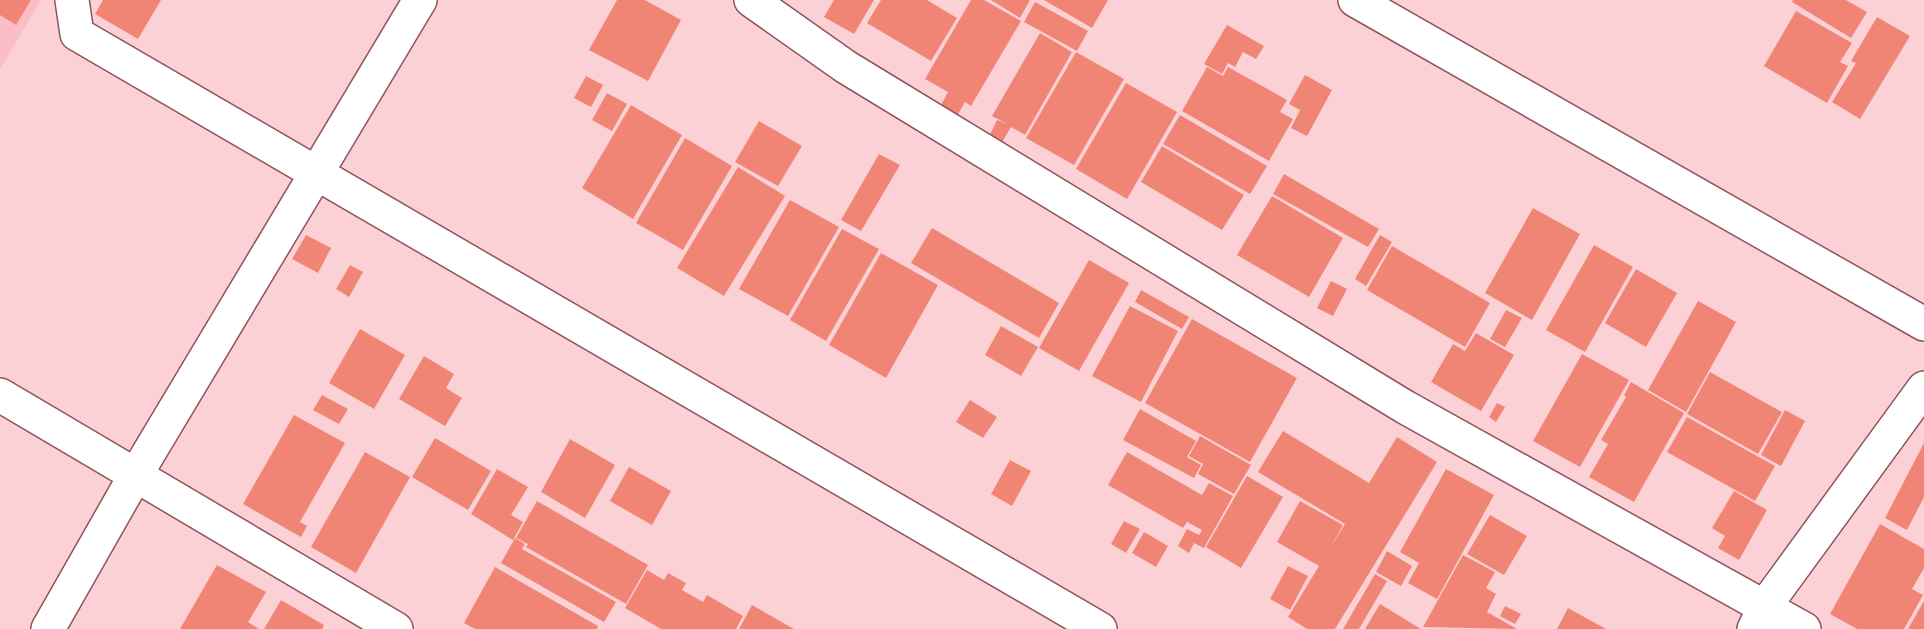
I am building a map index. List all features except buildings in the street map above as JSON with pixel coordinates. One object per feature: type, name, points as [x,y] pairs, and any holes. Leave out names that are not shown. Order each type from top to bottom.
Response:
[{"type":"street","points":[[72,0],[76,34],[1100,629]]},
{"type":"street","points":[[48,629],[135,476],[420,0]]},
{"type":"street","points":[[751,0],[846,68],[1405,407],[1760,617],[1804,629]]},
{"type":"street","points":[[1355,0],[1924,324]]},
{"type":"street","points":[[1760,617],[1924,388]]},
{"type":"street","points":[[0,395],[396,629]]},
{"type":"shaded area","points":[[0,0],[41,0],[0,69]]}]
